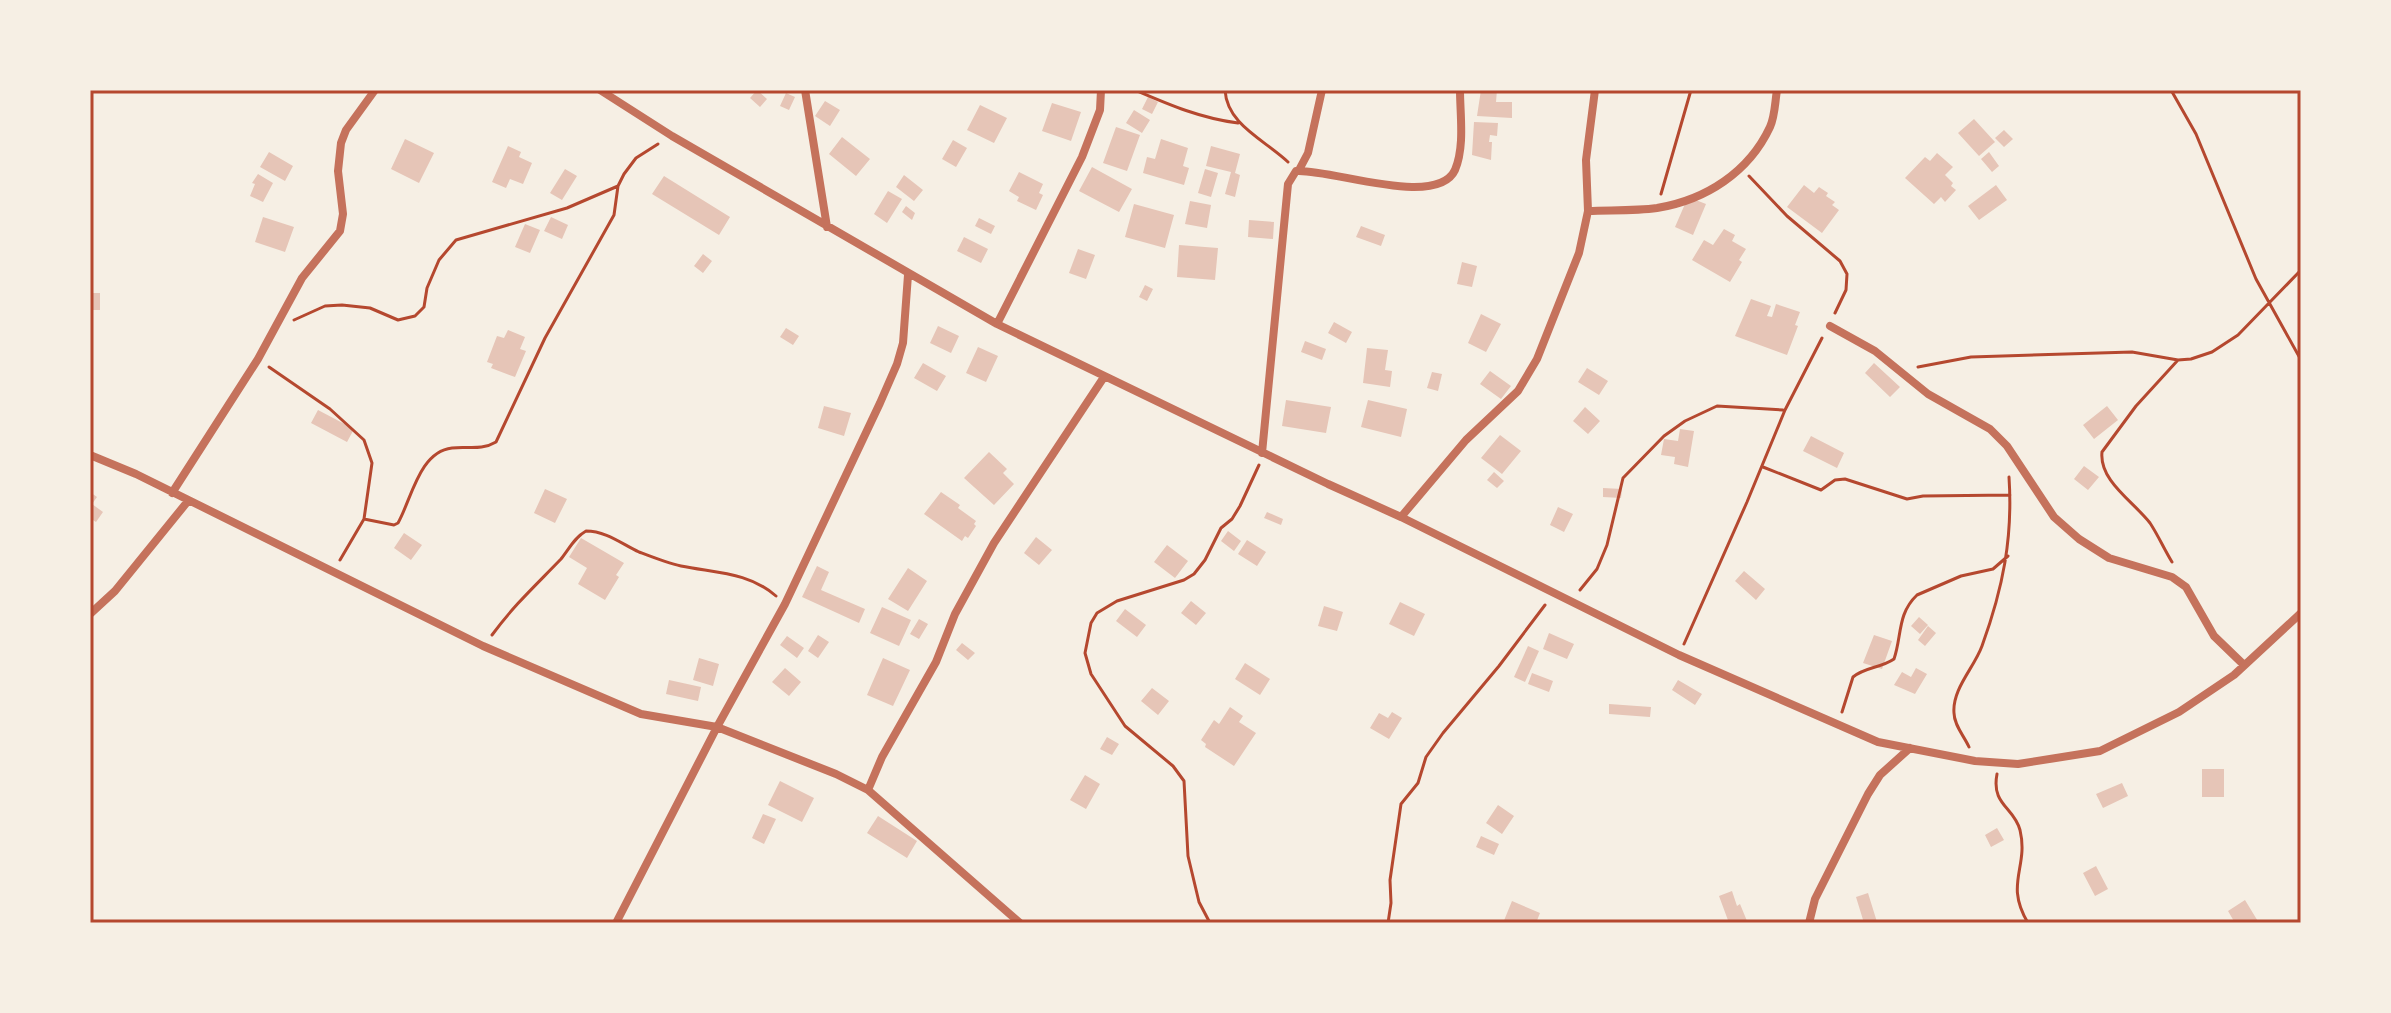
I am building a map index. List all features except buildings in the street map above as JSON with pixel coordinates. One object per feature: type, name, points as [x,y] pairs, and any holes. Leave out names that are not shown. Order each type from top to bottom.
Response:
[{"type":"street","points":[[172,493],[258,359],[302,278],[340,231],[343,214],[338,171],[341,143],[346,130],[375,90]]},
{"type":"street","points":[[600,90],[672,136],[997,324],[1401,517],[1679,655],[1878,742],[1975,761],[2018,764],[2100,751],[2179,712],[2244,665],[2301,613]]},
{"type":"street","points":[[805,90],[827,227]]},
{"type":"street","points":[[997,324],[1082,157],[1100,110],[1101,90]]},
{"type":"street","points":[[1264,453],[1288,184],[1308,153],[1322,90]]},
{"type":"street","points":[[1297,170],[1425,188],[1448,178],[1454,170],[1460,144],[1460,90]]},
{"type":"street","points":[[1401,517],[1466,440],[1518,391],[1537,359],[1579,253],[1588,211],[1586,160],[1595,90]]},
{"type":"street","points":[[1588,211],[1657,208],[1702,194],[1725,182],[1741,168],[1771,125],[1777,90]]},
{"type":"street","points":[[616,923],[717,727],[785,604],[897,364],[907,311],[908,275]]},
{"type":"street","points":[[1830,326],[1875,351],[1928,394],[1990,429],[2007,446],[2054,517],[2079,539],[2109,558],[2162,573],[2186,587],[2214,636],[2244,665]]},
{"type":"street","points":[[868,790],[882,757],[936,662],[955,614],[994,543],[1104,377]]},
{"type":"street","points":[[90,455],[136,474],[483,646],[641,714],[717,727],[836,774],[868,790],[1020,923]]},
{"type":"street","points":[[90,614],[115,591],[188,501]]},
{"type":"street","points":[[1809,923],[1815,899],[1868,794],[1880,775],[1910,748]]},
{"type":"path","points":[[1135,90],[1187,113],[1238,123],[1266,142],[1297,170]]},
{"type":"path","points":[[1225,90],[1226,100],[1238,123]]},
{"type":"path","points":[[1657,208],[1691,90]]},
{"type":"path","points":[[2171,90],[2196,134],[2256,279],[2301,360]]},
{"type":"path","points":[[364,519],[394,525],[398,523],[427,463],[440,451],[488,447],[496,442],[545,338],[614,215],[618,186],[636,158],[672,136]]},
{"type":"path","points":[[1679,655],[1785,410],[1846,290],[1847,274],[1840,261],[1787,216],[1741,168]]},
{"type":"path","points":[[275,327],[333,305],[370,308],[398,320],[415,316],[424,307],[427,288],[439,260],[461,237],[567,208],[618,186]]},
{"type":"path","points":[[1898,371],[1971,357],[2132,352],[2178,360],[2191,359],[2212,352],[2238,335],[2301,270]]},
{"type":"path","points":[[258,359],[330,409],[364,440],[372,463],[364,519],[332,573]]},
{"type":"path","points":[[2172,561],[2149,523],[2105,472],[2101,458],[2136,406],[2178,360]]},
{"type":"path","points":[[1569,601],[1597,569],[1607,545],[1623,478],[1664,436],[1685,421],[1717,406],[1785,410]]},
{"type":"path","points":[[1975,761],[1955,723],[1953,711],[1956,697],[1974,666],[1984,639],[2008,556],[2010,495],[2007,446]]},
{"type":"path","points":[[1210,923],[1199,902],[1188,856],[1184,781],[1173,766],[1125,726],[1091,674],[1085,653],[1091,623],[1097,613],[1117,601],[1194,574],[1205,560],[1215,536],[1240,506],[1264,453]]},
{"type":"path","points":[[1761,466],[1821,490],[1830,482],[1845,479],[1907,499],[2010,495]]},
{"type":"path","points":[[483,646],[514,605],[586,531],[608,536],[639,552],[678,565],[736,574],[766,587],[785,604]]},
{"type":"path","points":[[1839,724],[1853,677],[1894,659],[1900,623],[1917,595],[1961,576],[1993,569],[2008,556]]},
{"type":"path","points":[[1388,923],[1390,880],[1401,804],[1418,783],[1426,757],[1443,733],[1554,594]]},
{"type":"path","points":[[1999,763],[1995,782],[1997,797],[2019,826],[2022,845],[2015,891],[2020,910],[2028,923]]}]
